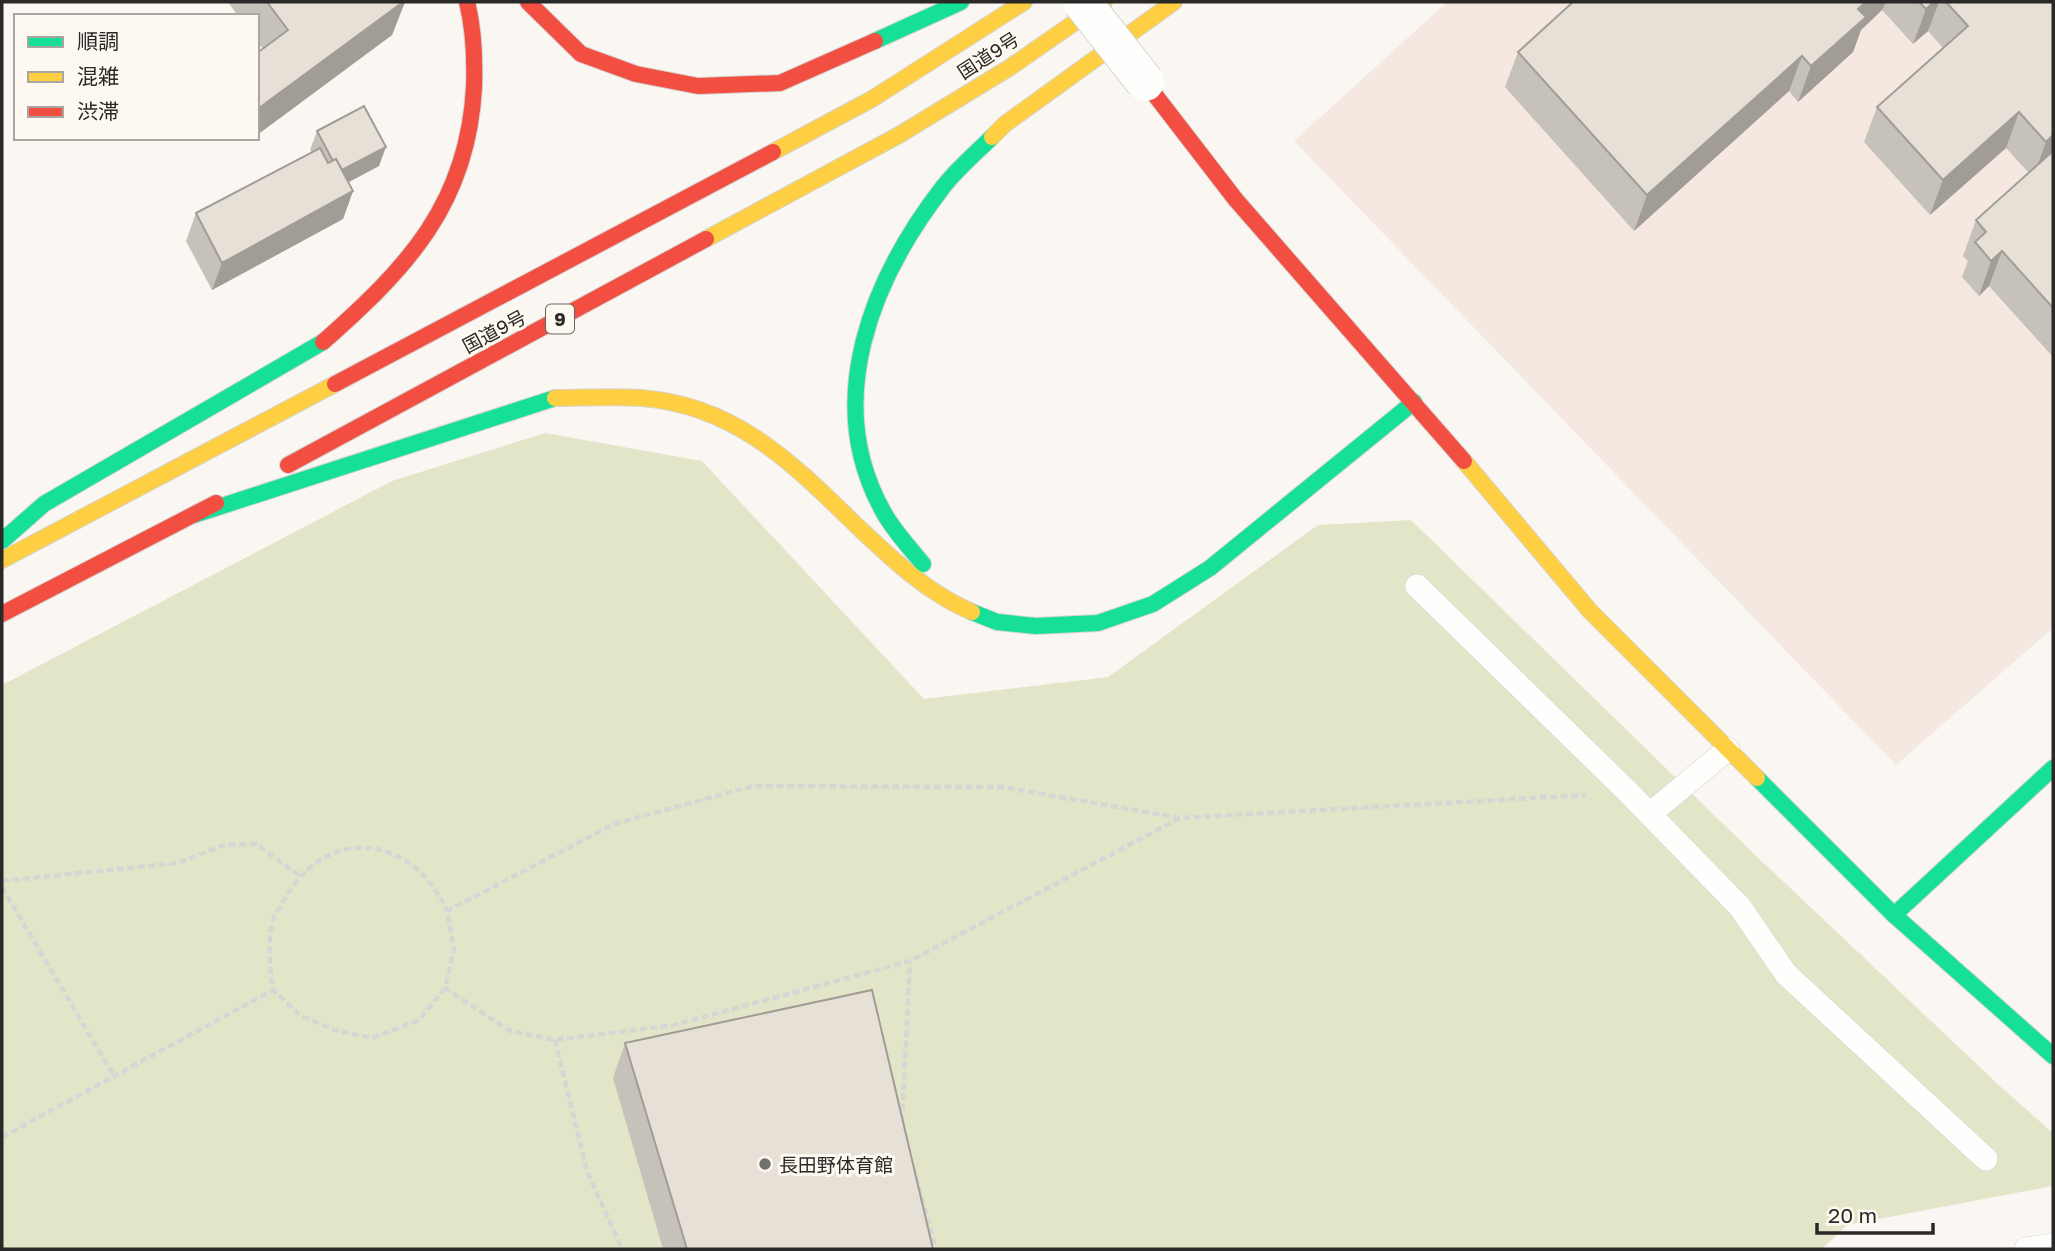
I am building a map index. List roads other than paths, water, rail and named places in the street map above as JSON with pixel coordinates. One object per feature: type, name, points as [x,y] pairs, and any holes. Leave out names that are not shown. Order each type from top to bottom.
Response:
[{"type":"main road","points":[[2,541],[44,504],[319,346],[371,300],[413,252],[456,183],[472,125],[475,65],[467,2]]},
{"type":"main road","points":[[528,2],[581,54],[636,74],[698,86],[780,83],[961,2]]},
{"type":"main road","name":"国道9号","points":[[2,559],[872,99],[1024,2]]},
{"type":"main road","name":"国道9号","points":[[2,614],[194,515],[899,135],[1009,68],[1104,2]]},
{"type":"main road","points":[[954,604],[884,513],[860,452],[855,374],[872,309],[899,251],[952,177],[1005,124],[1174,2]]},
{"type":"main road","points":[[1145,82],[1236,200],[1414,402],[1590,611],[1894,915],[2053,1056]]},
{"type":"main road","points":[[194,515],[554,398],[642,398],[688,406],[740,426],[789,460],[901,568],[954,604],[997,622],[1036,626],[1098,623],[1153,604],[1210,568],[1414,402]]},
{"type":"main road","points":[[1894,915],[2053,768]]},
{"type":"street","points":[[1083,2],[1145,82]]},
{"type":"lane","points":[[1417,586],[1628,792],[1740,907],[1786,974],[1986,1159]]},
{"type":"lane","points":[[1650,814],[1728,748]]},
{"type":"lane","points":[[2026,1249],[2053,1245]]},
{"type":"place","name":"長田野体育館","points":[[765,1164]]}]
